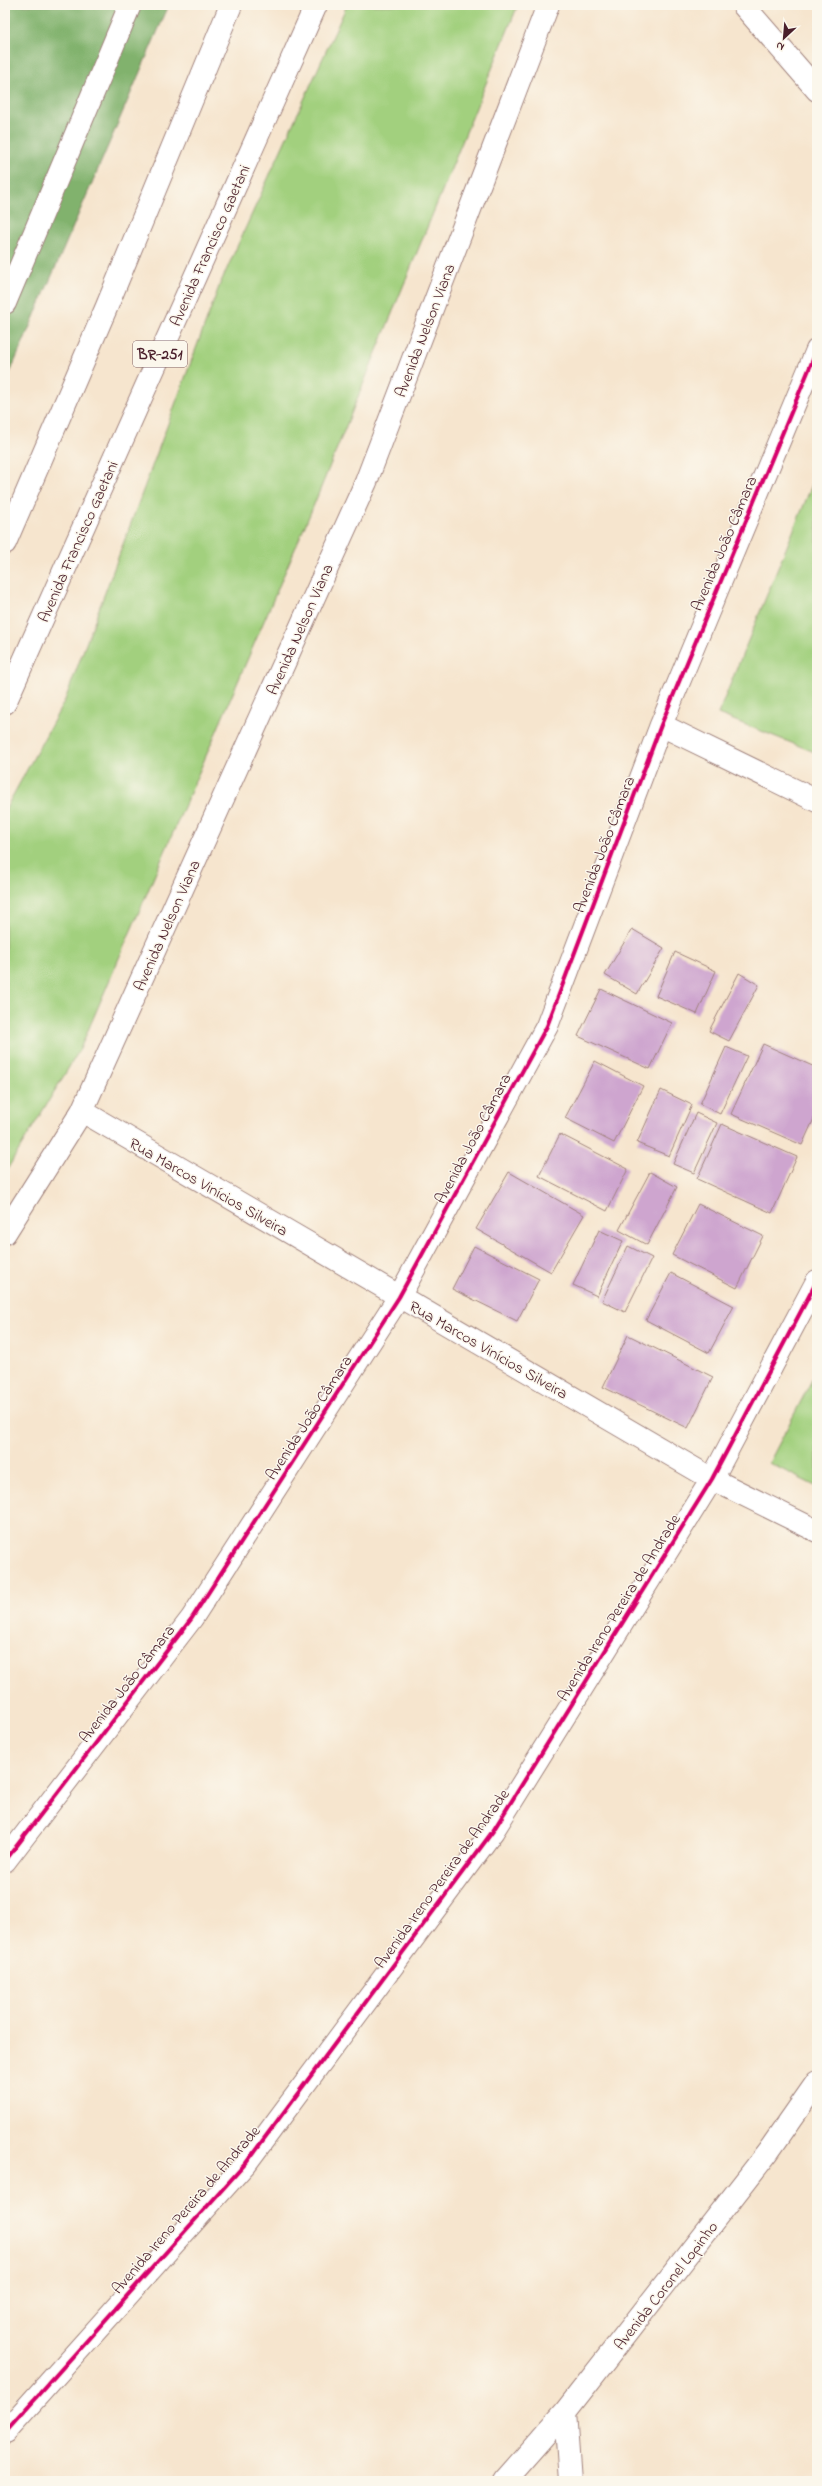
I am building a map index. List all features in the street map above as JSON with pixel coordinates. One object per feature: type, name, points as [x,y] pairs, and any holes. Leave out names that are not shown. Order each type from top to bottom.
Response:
[{"type":"street","points":[[5,303],[130,5]]},
{"type":"street","points":[[5,543],[107,306],[231,5]]},
{"type":"street","name":"Avenida Francisco Gaetani","points":[[5,704],[316,5]]},
{"type":"street","points":[[743,5],[817,90]]},
{"type":"street","name":"Avenida Nelson Viana","points":[[5,1233],[82,1111],[366,482],[547,6]]},
{"type":"street","name":"Avenida João Câmara","points":[[5,1861],[192,1618],[399,1297],[546,1026],[660,726],[817,350]]},
{"type":"street","points":[[660,726],[817,801]]},
{"type":"street","name":"Rua Marcos Vinícios Silveira","points":[[82,1111],[712,1479],[817,1531]]},
{"type":"street","name":"Avenida Ireno Pereira de Andrade","points":[[5,2432],[246,2163],[493,1831],[712,1479],[817,1281]]},
{"type":"street","name":"Avenida Coronel Lopinho","points":[[504,2481],[565,2412],[768,2152],[817,2082]]},
{"type":"street","points":[[565,2412],[570,2481]]},
{"type":"green space","points":[[5,5],[169,5],[5,384]]},
{"type":"green space","points":[[347,5],[518,5],[313,507],[80,1049],[5,1173],[5,810],[65,700],[220,284]]},
{"type":"green space","points":[[817,473],[817,753],[718,714]]},
{"type":"green space","points":[[817,1370],[817,1487],[769,1463]]},
{"type":"building","points":[[632,929],[664,948],[637,994],[605,975]]},
{"type":"building","points":[[675,952],[716,971],[697,1014],[656,996]]},
{"type":"building","points":[[739,973],[759,985],[729,1041],[709,1031]]},
{"type":"building","points":[[601,989],[672,1023],[650,1069],[578,1036]]},
{"type":"building","points":[[763,1044],[817,1068],[817,1112],[802,1145],[731,1114]]},
{"type":"building","points":[[726,1047],[747,1056],[720,1114],[700,1104]]},
{"type":"building","points":[[595,1061],[643,1086],[614,1143],[565,1118]]},
{"type":"building","points":[[661,1090],[692,1105],[669,1156],[637,1143]]},
{"type":"building","points":[[696,1113],[717,1123],[694,1173],[673,1164]]},
{"type":"building","points":[[722,1124],[797,1157],[772,1213],[697,1179]]},
{"type":"building","points":[[560,1134],[628,1169],[607,1211],[539,1176]]},
{"type":"building","points":[[509,1172],[584,1215],[551,1272],[476,1229]]},
{"type":"building","points":[[650,1172],[677,1187],[647,1245],[619,1230]]},
{"type":"building","points":[[698,1204],[763,1236],[737,1288],[672,1255]]},
{"type":"building","points":[[599,1230],[623,1241],[597,1296],[573,1285]]},
{"type":"building","points":[[474,1246],[539,1279],[517,1321],[452,1289]]},
{"type":"building","points":[[628,1246],[652,1258],[625,1312],[602,1301]]},
{"type":"building","points":[[671,1273],[734,1306],[709,1353],[646,1320]]},
{"type":"building","points":[[628,1335],[713,1377],[688,1428],[603,1387]]},
{"type":"cycle path","points":[[5,1861],[192,1618],[399,1297],[547,1026],[661,725],[817,350]]},
{"type":"cycle path","points":[[5,2432],[246,2163],[493,1831],[712,1479],[817,1281]]}]
